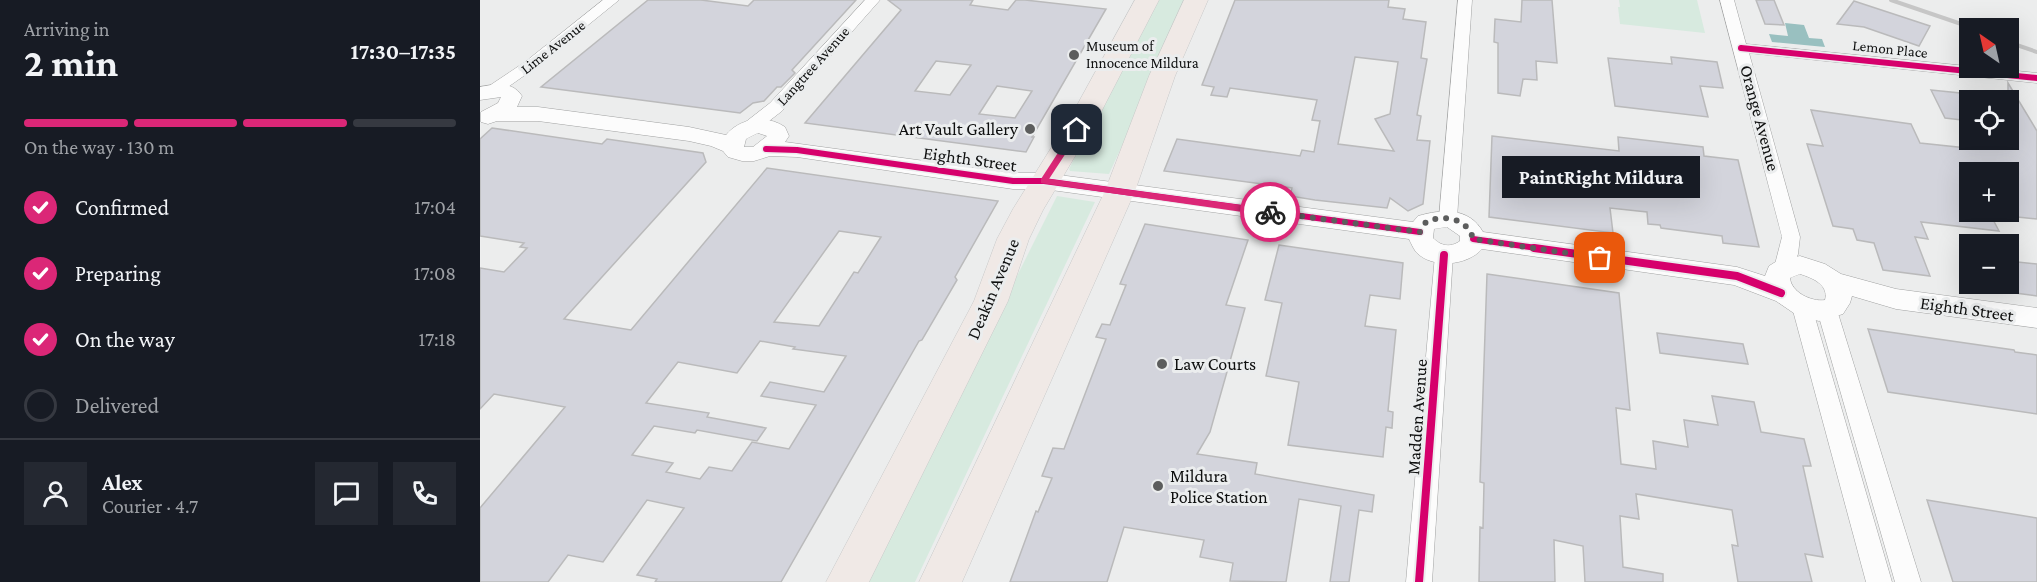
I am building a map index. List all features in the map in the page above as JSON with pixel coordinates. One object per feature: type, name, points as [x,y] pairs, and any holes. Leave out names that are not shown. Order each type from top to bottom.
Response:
[{"type":"highway","name":"Deakin Avenue","points":[[847,582],[992,301],[1013,238],[1044,181],[1085,116],[1147,0]]},
{"type":"highway","points":[[940,582],[1120,191],[1162,76],[1196,0]]},
{"type":"street","name":"Lime Avenue","points":[[499,94],[530,65],[612,0]]},
{"type":"street","name":"Lime Avenue","points":[[499,94],[539,67],[623,0]]},
{"type":"street","name":"Langtree Avenue","points":[[742,135],[777,107],[873,0]]},
{"type":"street","name":"Langtree Avenue","points":[[774,139],[798,98],[884,0]]},
{"type":"street","points":[[1448,218],[1465,0]]},
{"type":"street","name":"Orange Avenue","points":[[1727,0],[1791,237],[1830,291],[1842,364],[1908,582]]},
{"type":"street","name":"Lemon Place","points":[[1741,48],[2037,78]]},
{"type":"street","points":[[488,117],[507,107],[499,94]]},
{"type":"street","points":[[499,94],[549,108],[742,135]]},
{"type":"street","points":[[488,117],[538,114],[689,134],[717,140],[742,135]]},
{"type":"street","name":"Eighth Street","points":[[742,135],[732,150],[740,154],[753,154],[774,139],[797,150],[1014,181],[1044,181],[1420,232]]},
{"type":"street","points":[[1448,218],[1468,228],[1473,239],[1472,245],[1461,254],[1444,255],[1429,249],[1420,238],[1420,232],[1426,222],[1448,218]]},
{"type":"street","name":"Orange Avenue","points":[[1781,278],[1789,254],[1791,237]]},
{"type":"street","points":[[1473,239],[1737,276],[1781,278],[1800,266],[1830,291],[1802,307]]},
{"type":"street","name":"Madden Avenue","points":[[1419,582],[1444,255]]},
{"type":"street","points":[[1781,278],[1802,307],[1879,582]]},
{"type":"street","name":"Eighth Street","points":[[1830,291],[2037,318]]},
{"type":"street","points":[[1818,360],[1842,364]]},
{"type":"street","points":[[1854,489],[1882,494]]},
{"type":"green space","points":[[1154,0],[1189,0],[1109,174],[1070,171],[1069,169]]},
{"type":"green space","points":[[1619,0],[1697,0],[1705,33],[1620,24]]},
{"type":"green space","points":[[1057,196],[1095,202],[915,582],[864,582]]},
{"type":"water","points":[[1785,23],[1804,25],[1809,38],[1822,39],[1825,47],[1772,42],[1769,34],[1788,36]]},
{"type":"building","points":[[648,0],[701,0],[748,6],[754,0],[856,0],[792,70],[795,73],[781,87],[777,87],[764,101],[753,103],[740,113],[541,87]]},
{"type":"building","points":[[888,0],[973,0],[970,5],[1008,10],[1016,0],[1025,0],[1106,9],[1032,137],[1034,137],[1026,152],[805,123],[901,10]],"holes":[[[936,61],[971,65],[950,95],[915,91]],[[997,86],[1032,91],[1015,118],[979,114]]]},
{"type":"building","points":[[1235,0],[1389,0],[1388,7],[1405,9],[1403,19],[1426,22],[1421,58],[1427,59],[1417,115],[1421,116],[1417,140],[1430,141],[1423,204],[1408,211],[1390,198],[1387,208],[1315,200],[1290,196],[1292,188],[1164,171],[1177,139],[1300,156],[1302,150],[1314,152],[1320,121],[1312,120],[1317,100],[1230,88],[1227,97],[1211,95],[1214,87],[1202,85]],"holes":[[[1355,57],[1398,62],[1390,114],[1375,119],[1394,151],[1338,144]]]},
{"type":"building","points":[[1522,0],[1552,0],[1557,63],[1536,61],[1537,80],[1523,79],[1520,96],[1498,93],[1498,43],[1494,42],[1495,19],[1521,22]]},
{"type":"building","points":[[1756,0],[1774,0],[1784,25],[1765,24]]},
{"type":"building","points":[[1854,1],[1930,26],[1919,46],[1864,27],[1837,24]]},
{"type":"building","points":[[1671,57],[1717,62],[1723,88],[1700,86],[1708,117],[1615,106],[1608,58],[1672,64]]},
{"type":"building","points":[[1931,90],[1959,93],[1959,120],[1945,118]]},
{"type":"building","points":[[2019,101],[2037,131],[2037,219],[2019,217],[2019,162],[1959,162],[1959,222],[1994,222],[1999,231],[1921,222],[1928,239],[1915,237],[1930,276],[1883,270],[1874,243],[1857,240],[1853,229],[1833,226],[1807,144],[1823,146],[1811,110],[1911,124],[1920,143],[1959,147],[1959,150],[2019,150]]},
{"type":"building","points":[[492,128],[602,144],[607,139],[703,153],[706,162],[564,319],[631,330],[767,168],[998,201],[955,277],[957,280],[922,340],[919,341],[781,582],[655,582],[657,579],[637,575],[684,508],[647,500],[603,562],[568,555],[548,582],[480,582],[480,508],[565,407],[494,394],[480,409],[480,268],[504,272],[527,248],[520,247],[524,243],[480,236],[480,139]],"holes":[[[839,231],[881,237],[858,273],[854,272],[819,326],[774,322]],[[760,341],[795,347],[793,349],[846,356],[824,392],[770,382],[761,396],[816,405],[789,449],[752,442],[732,471],[709,467],[700,479],[666,472],[673,463],[632,455],[654,426],[695,433],[697,430],[757,441],[766,428],[707,417],[709,413],[646,403],[678,362],[737,373]]]},
{"type":"building","points":[[1492,136],[1619,151],[1618,137],[1703,147],[1704,156],[1738,160],[1759,247],[1723,243],[1722,236],[1661,228],[1660,225],[1648,224],[1647,212],[1610,208],[1613,233],[1489,217]]},
{"type":"building","points":[[1145,224],[1248,240],[1226,305],[1245,308],[1210,432],[1197,454],[1257,463],[1255,474],[1374,495],[1372,512],[1359,510],[1349,582],[1330,582],[1341,506],[1299,499],[1286,582],[1230,581],[1233,563],[1200,557],[1204,540],[1124,527],[1107,582],[1010,582],[1036,511],[1038,512],[1052,478],[1042,476],[1053,448],[1064,449],[1106,339],[1096,337],[1102,324],[1110,325],[1126,285],[1120,284]]},
{"type":"building","points":[[1279,245],[1403,263],[1400,299],[1370,295],[1365,326],[1396,330],[1388,411],[1393,412],[1392,428],[1386,427],[1383,457],[1288,445],[1299,382],[1266,376],[1282,303],[1265,300]]},
{"type":"building","points":[[2019,262],[2037,264],[2037,296],[2019,294]]},
{"type":"building","points":[[1487,274],[1619,293],[1630,410],[1616,408],[1621,464],[1656,469],[1653,441],[1688,447],[1684,420],[1718,425],[1712,396],[1754,402],[1761,432],[1804,439],[1811,466],[1803,466],[1823,557],[1805,554],[1812,582],[1738,582],[1732,545],[1738,546],[1732,510],[1636,494],[1639,519],[1620,516],[1623,567],[1663,574],[1663,582],[1585,582],[1583,546],[1554,540],[1555,582],[1479,582],[1480,527],[1483,528],[1484,483],[1480,482]]},
{"type":"building","points":[[1868,329],[2037,355],[2037,414],[1888,392]]},
{"type":"building","points":[[1657,333],[1743,344],[1748,364],[1660,353]]},
{"type":"building","points":[[1927,500],[2037,518],[2037,582],[1953,582]]},
{"type":"railway","points":[[1891,0],[1959,23]]},
{"type":"railway","points":[[2019,46],[2037,52]]},
{"type":"cycle path","points":[[1741,48],[2037,78]]},
{"type":"cycle path","points":[[766,149],[797,150],[1013,181],[1044,181],[1420,232]]},
{"type":"cycle path","points":[[1473,239],[1737,276],[1781,293]]},
{"type":"cycle path","points":[[1419,582],[1444,255]]},
{"type":"way so far","points":[[1270,212],[1420,232],[1422,226],[1432,219],[1448,218],[1468,228],[1473,239],[1600,258]]},
{"type":"place","name":"Museum of Innocence Mildura","points":[[1074,55]]},
{"type":"place","name":"Art Vault Gallery","points":[[1030,129]]},
{"type":"place","name":"PaintRight Mildura","points":[[1600,258]]},
{"type":"place","name":"Law Courts","points":[[1162,364]]},
{"type":"place","name":"Mildura Police Station","points":[[1158,486]]},
{"type":"route","points":[[1077,130],[1044,181],[1270,212]]}]
